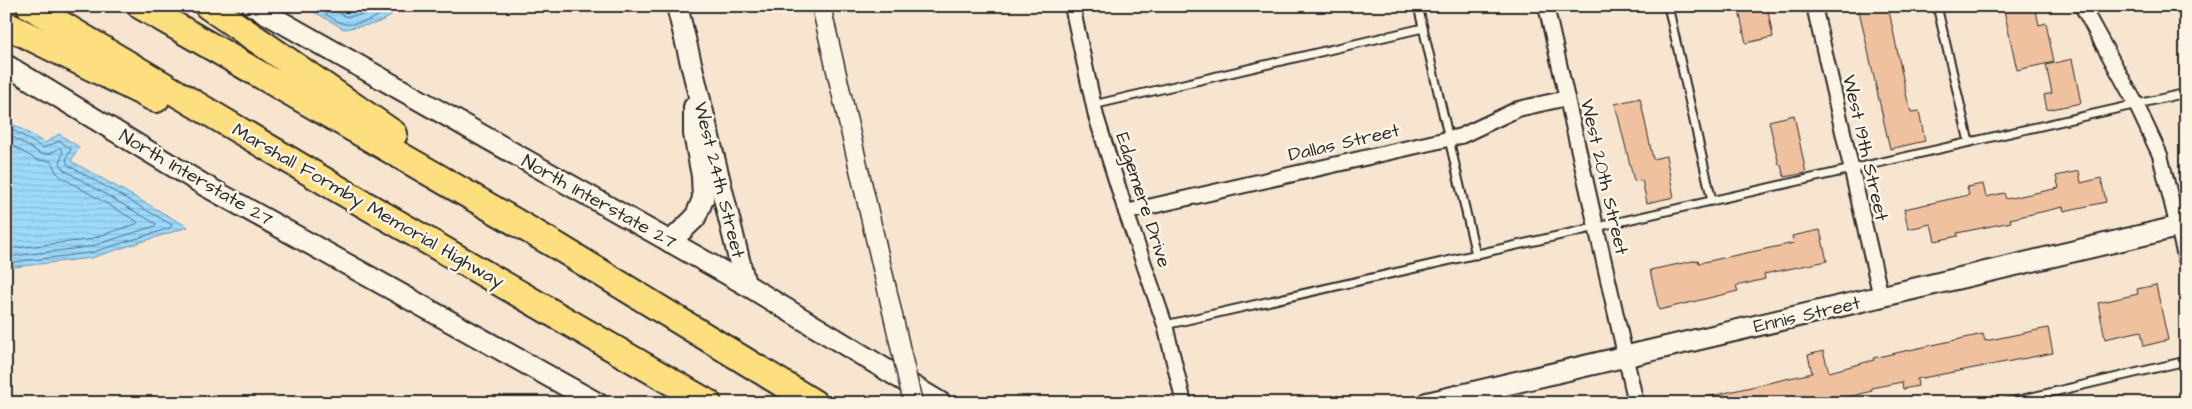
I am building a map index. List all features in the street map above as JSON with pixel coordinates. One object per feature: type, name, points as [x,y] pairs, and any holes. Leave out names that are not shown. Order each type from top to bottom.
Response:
[{"type":"highway","name":"Marshall Formby Memorial Highway","points":[[30,6],[338,190],[708,403]]},
{"type":"highway","points":[[141,6],[557,246],[814,403]]},
{"type":"highway","points":[[208,6],[557,246]]},
{"type":"highway","points":[[6,25],[338,190]]},
{"type":"main road","name":"North Interstate 27","points":[[254,6],[745,284],[940,403]]},
{"type":"main road","name":"West 24th Street","points":[[678,6],[745,284]]},
{"type":"main road","name":"North Interstate 27","points":[[6,65],[204,185],[597,403]]},
{"type":"main road","name":"West 24th Street","points":[[670,242],[695,218],[702,199],[703,186],[694,134],[694,75]]},
{"type":"main road","name":"Ennis Street","points":[[1427,403],[2182,226]]},
{"type":"street","points":[[821,6],[913,403]]},
{"type":"street","name":"Edgemere Drive","points":[[1072,6],[1094,105],[1126,212],[1165,325],[1184,403]]},
{"type":"street","name":"West 20th Street","points":[[1546,6],[1636,403]]},
{"type":"street","name":"West 19th Street","points":[[1814,6],[1880,297]]},
{"type":"street","points":[[2082,6],[2136,104],[2160,155],[2182,226],[2186,260]]},
{"type":"street","name":"Dallas Street","points":[[1126,212],[1461,136],[1518,109],[1567,98]]},
{"type":"lane","points":[[1418,6],[1476,255]]},
{"type":"lane","points":[[1668,6],[1712,201]]},
{"type":"lane","points":[[1937,6],[1969,142]]},
{"type":"lane","points":[[1094,105],[1423,28]]},
{"type":"lane","points":[[1165,325],[2186,93]]},
{"type":"lane","points":[[2006,403],[2186,361]]},
{"type":"water","points":[[304,6],[399,6],[388,18],[374,24],[344,29]]},
{"type":"water","points":[[6,120],[45,143],[59,134],[79,147],[71,161],[188,227],[91,258],[6,268]]},
{"type":"building","points":[[1738,6],[1767,6],[1773,37],[1746,43]]},
{"type":"building","points":[[1858,6],[1888,6],[1907,98],[1911,112],[1919,111],[1925,141],[1890,149]]},
{"type":"building","points":[[2003,6],[2035,6],[2039,25],[2046,23],[2054,62],[2017,70]]},
{"type":"building","points":[[2072,59],[2081,103],[2047,110],[2044,95],[2052,93],[2046,65]]},
{"type":"building","points":[[1640,98],[1653,159],[1666,156],[1674,197],[1647,203],[1642,180],[1634,181],[1615,104]]},
{"type":"building","points":[[1794,115],[1806,173],[1784,177],[1781,165],[1779,165],[1769,121]]},
{"type":"building","points":[[2079,171],[2081,183],[2101,178],[2106,202],[2064,211],[2063,207],[2010,219],[2011,222],[1957,233],[1958,236],[1935,241],[1931,224],[1908,229],[1904,209],[1969,195],[1967,187],[1983,184],[1986,197],[2004,193],[2006,199],[2059,188],[2056,176]]},
{"type":"building","points":[[1820,230],[1827,261],[1764,274],[1765,279],[1736,286],[1738,291],[1659,310],[1650,270],[1698,260],[1699,263],[1794,243],[1792,236]]},
{"type":"building","points":[[2156,285],[2168,340],[2144,346],[2141,331],[2105,339],[2098,303],[2138,294],[2137,289]]},
{"type":"building","points":[[2048,328],[2053,353],[1917,379],[1918,386],[1903,389],[1902,382],[1871,388],[1872,391],[1826,403],[1708,403],[1707,397],[1812,373],[1808,355],[1823,351],[1829,372],[1874,360],[1873,358],[1983,334],[1985,341]]}]
